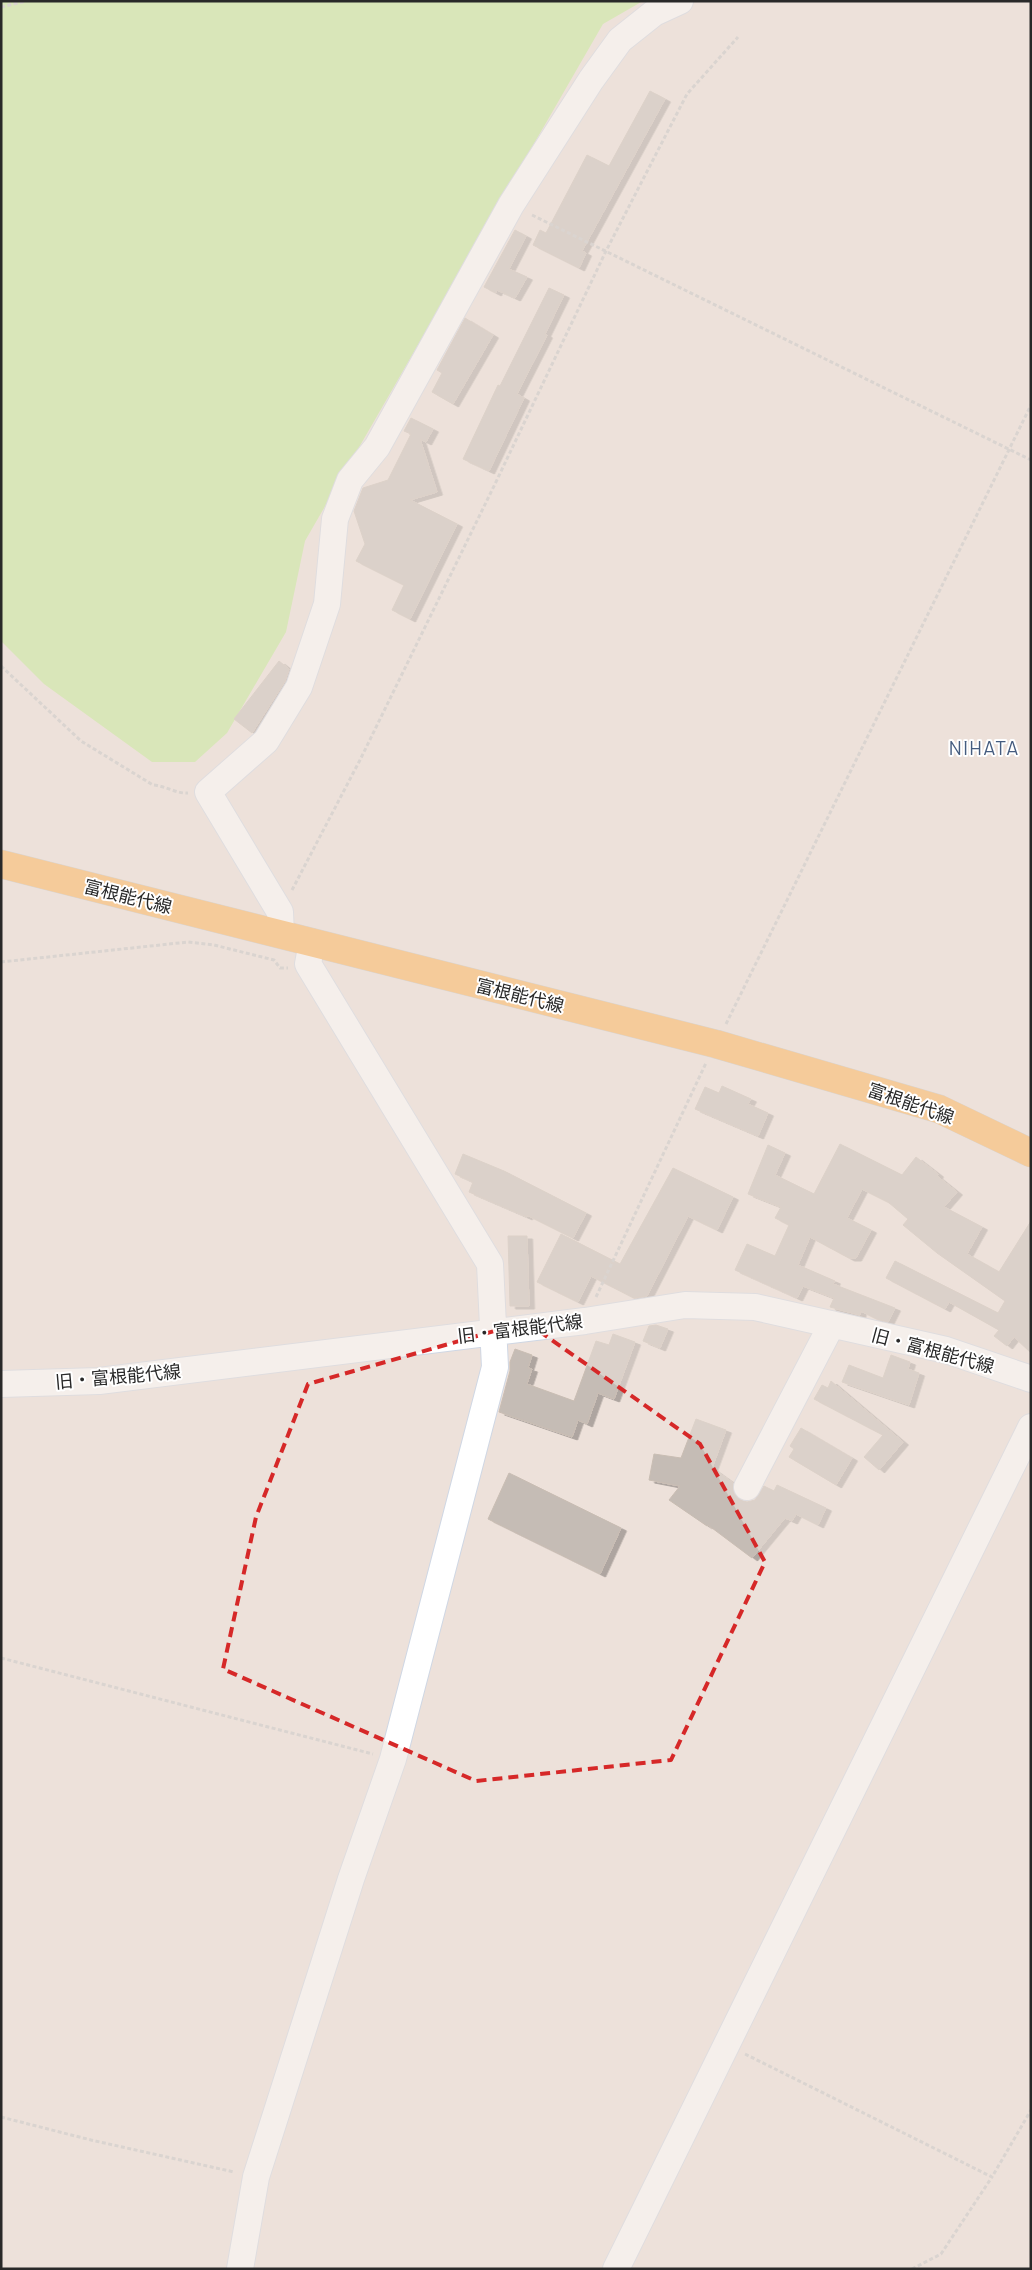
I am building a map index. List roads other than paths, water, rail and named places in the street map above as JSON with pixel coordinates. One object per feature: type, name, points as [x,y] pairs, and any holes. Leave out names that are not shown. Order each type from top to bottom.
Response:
[{"type":"main road","name":"富根能代線","points":[[1,864],[281,923],[310,953],[716,1044],[939,1109],[1031,1152]]},
{"type":"street","points":[[281,923],[208,792],[266,741],[298,687],[327,604],[335,518],[350,480],[377,446],[511,205],[591,80],[620,40],[654,13],[680,1]]},
{"type":"street","points":[[240,2269],[256,2177],[351,1879],[392,1759],[495,1367],[490,1264],[310,953]]},
{"type":"street","name":"旧・富根能代線","points":[[1,1384],[99,1381],[585,1321],[685,1305],[755,1307],[946,1350],[1031,1379]]},
{"type":"street","points":[[747,1487],[832,1324]]},
{"type":"street","points":[[616,2269],[1031,1426]]},
{"type":"district","name":"NIHATA","points":[[984,747]]}]
